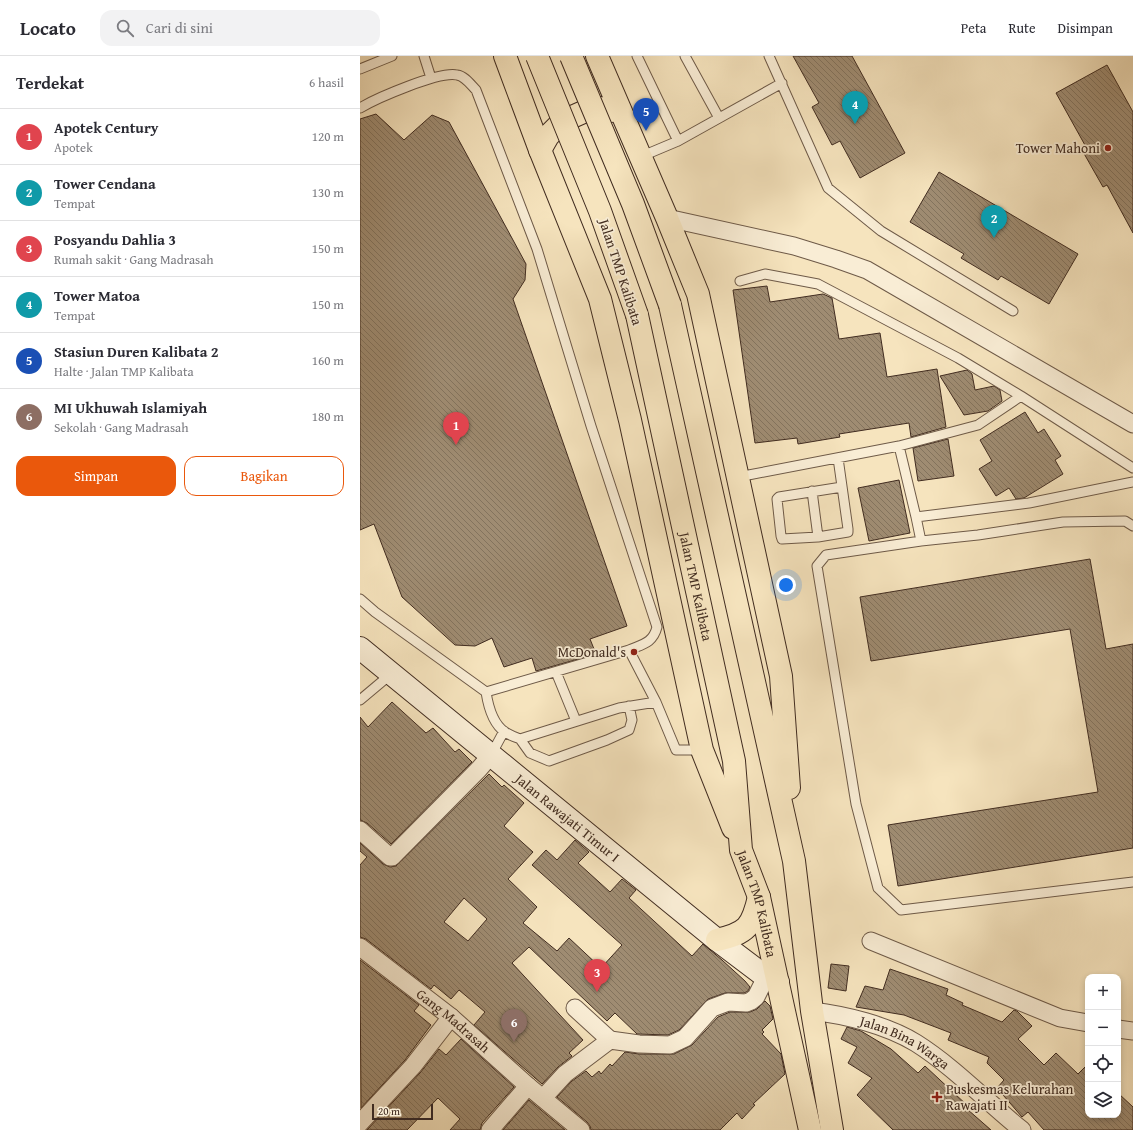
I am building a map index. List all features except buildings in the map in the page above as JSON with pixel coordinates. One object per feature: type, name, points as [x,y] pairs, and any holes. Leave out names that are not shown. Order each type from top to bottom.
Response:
[{"type":"main road","points":[[505,56],[540,150],[600,299],[630,420],[702,750],[741,850]]},
{"type":"main road","name":"Jalan TMP Kalibata","points":[[536,56],[600,211],[637,315],[734,761],[741,850],[759,897],[772,980],[810,1130]]},
{"type":"main road","points":[[570,56],[633,204],[670,305],[794,861]]},
{"type":"main road","points":[[596,56],[667,218],[698,294],[781,676],[794,861],[812,1011],[832,1130]]},
{"type":"main road","points":[[540,150],[548,136],[563,121],[590,109],[600,108],[610,110],[627,126]]},
{"type":"main road","points":[[717,940],[733,936],[746,929],[754,916],[759,897]]},
{"type":"street","points":[[667,218],[794,246],[836,258],[867,270],[1133,424]]},
{"type":"street","name":"Jalan Rawajati Timur I","points":[[360,648],[717,940],[772,980]]},
{"type":"street","points":[[360,830],[390,857],[392,857],[491,755]]},
{"type":"street","points":[[871,941],[1060,1018],[1085,1022]]},
{"type":"street","name":"Gang Madrasah","points":[[360,947],[451,1017],[528,1086],[581,1130]]},
{"type":"street","points":[[576,1008],[610,1040],[639,1044],[670,1045],[684,1038],[712,1008],[728,1002],[746,1003],[751,1001],[772,980]]},
{"type":"street","name":"Jalan Bina Warga","points":[[812,1011],[836,1014],[859,1020],[889,1030],[915,1042],[934,1056],[1022,1130]]},
{"type":"street","points":[[360,1123],[413,1066],[451,1017]]},
{"type":"street","points":[[1121,1029],[1133,1031]]},
{"type":"street","points":[[543,1098],[565,1074],[610,1040]]},
{"type":"street","points":[[490,1130],[528,1086]]},
{"type":"lane","points":[[360,69],[392,56]]},
{"type":"lane","points":[[424,56],[431,78]]},
{"type":"lane","points":[[637,56],[678,141]]},
{"type":"lane","points":[[685,56],[719,118]]},
{"type":"lane","points":[[769,56],[828,188],[881,231],[1013,311]]},
{"type":"lane","points":[[360,108],[373,100],[431,78],[448,74],[458,75],[467,80],[476,90],[537,249],[591,426],[657,627],[655,636],[648,642],[629,650],[486,692]]},
{"type":"lane","points":[[640,157],[678,141],[782,83]]},
{"type":"lane","points":[[740,281],[765,274],[818,284],[958,358],[1021,396],[1133,468]]},
{"type":"lane","points":[[738,477],[900,446],[978,425],[1021,396]]},
{"type":"lane","points":[[900,446],[921,541]]},
{"type":"lane","points":[[838,458],[842,487],[848,532],[818,537],[782,539],[776,501],[779,497],[842,487]]},
{"type":"lane","points":[[916,517],[1029,503],[1133,482]]},
{"type":"lane","points":[[812,491],[818,537]]},
{"type":"lane","points":[[1133,526],[1125,522],[1063,522],[826,555],[818,566],[856,804],[878,888],[901,910],[1133,882]]},
{"type":"lane","points":[[360,599],[375,612],[486,692],[488,707],[504,731],[520,739],[530,753],[548,761],[607,740],[629,730],[632,720],[630,706]]},
{"type":"lane","points":[[629,650],[656,702],[676,750],[702,750]]},
{"type":"lane","points":[[556,672],[576,721]]},
{"type":"lane","points":[[360,700],[391,674]]},
{"type":"lane","points":[[520,739],[619,708],[656,702]]},
{"type":"lane","points":[[491,755],[504,731]]},
{"type":"place","name":"Tower Matoa","points":[[855,124]]},
{"type":"place","name":"Stasiun Duren Kalibata 2","points":[[646,131]]},
{"type":"place","name":"Tower Mahoni","points":[[1108,148]]},
{"type":"place","name":"Tower Cendana","points":[[994,238]]},
{"type":"place","name":"Apotek Century","points":[[456,445]]},
{"type":"place","name":"McDonald's","points":[[634,652]]},
{"type":"place","name":"Posyandu Dahlia 3","points":[[597,992]]},
{"type":"place","name":"MI Ukhuwah Islamiyah","points":[[514,1042]]},
{"type":"place","name":"Puskesmas Kelurahan Rawajati II","points":[[937,1097]]}]
